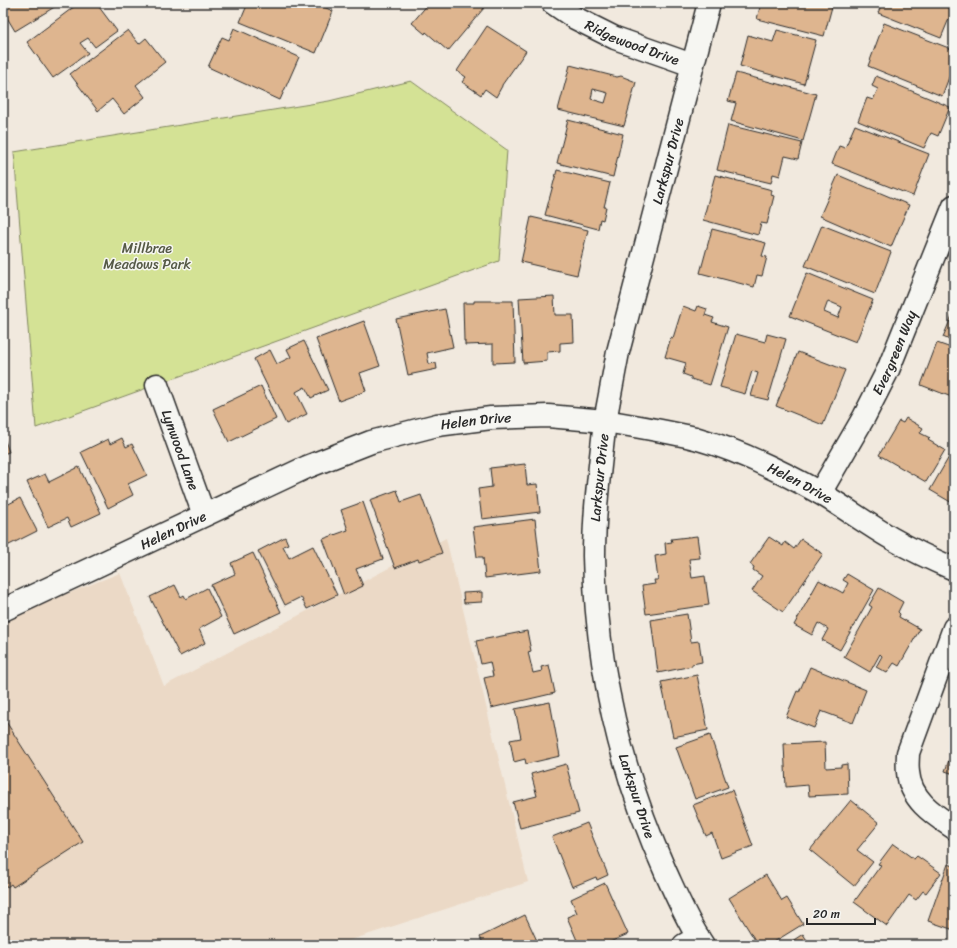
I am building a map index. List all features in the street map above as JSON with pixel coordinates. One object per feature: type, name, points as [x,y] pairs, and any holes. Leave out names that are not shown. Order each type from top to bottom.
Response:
[{"type":"street","name":"Ridgewood Drive","points":[[553,3],[575,18],[615,38],[692,65]]},
{"type":"street","name":"Larkspur Drive","points":[[695,942],[652,841],[633,787],[618,734],[606,680],[597,616],[594,556],[597,489],[605,421],[618,352],[709,3]]},
{"type":"street","name":"Evergreen Way","points":[[820,493],[864,417],[888,370],[954,206]]},
{"type":"street","name":"Lynwood Lane","points":[[157,385],[204,515]]},
{"type":"street","name":"Helen Drive","points":[[3,610],[307,467],[371,442],[437,425],[491,418],[548,416],[605,421],[649,428],[696,439],[738,453],[776,470],[820,493],[891,538],[929,559],[954,569]]},
{"type":"street","points":[[954,628],[908,753],[908,773],[914,794],[930,812],[954,828]]},
{"type":"shaded area","points":[[446,538],[528,882],[336,945],[3,945],[3,619],[120,573],[164,686]]},
{"type":"green space","name":"Millbrae Meadows Park","points":[[411,81],[507,150],[499,261],[36,428],[14,152],[329,101]]},
{"type":"building","points":[[3,3],[61,3],[15,31],[3,11]]},
{"type":"building","points":[[79,3],[96,3],[117,31],[95,47],[88,38],[80,43],[88,53],[53,78],[27,42]]},
{"type":"building","points":[[248,3],[280,3],[288,6],[289,3],[314,3],[333,11],[316,53],[240,22]]},
{"type":"building","points":[[429,3],[478,3],[484,8],[448,51],[426,32],[425,34],[412,23]]},
{"type":"building","points":[[761,3],[833,3],[824,36],[757,19]]},
{"type":"building","points":[[882,3],[947,3],[946,6],[953,9],[941,38],[878,13]]},
{"type":"building","points":[[884,23],[954,50],[954,64],[942,96],[868,66]]},
{"type":"building","points":[[487,26],[526,51],[502,85],[496,97],[485,89],[481,95],[462,82],[466,77],[457,71]]},
{"type":"building","points":[[234,28],[299,57],[280,100],[208,67],[222,37],[229,40]]},
{"type":"building","points":[[128,30],[139,44],[146,38],[165,62],[136,85],[145,97],[124,114],[112,99],[98,111],[70,74]]},
{"type":"building","points":[[777,30],[816,40],[804,84],[740,66],[748,35],[773,42]]},
{"type":"building","points":[[570,65],[617,77],[621,76],[636,82],[624,126],[558,110]],"holes":[[[593,89],[608,93],[605,103],[591,99]]]},
{"type":"building","points":[[736,73],[816,94],[803,141],[731,121],[736,103],[728,101]]},
{"type":"building","points":[[876,76],[950,107],[938,136],[931,133],[924,148],[858,121],[867,98],[873,100],[878,89],[872,86]]},
{"type":"building","points":[[568,120],[623,134],[613,177],[557,163]]},
{"type":"building","points":[[728,125],[802,143],[798,159],[785,156],[780,176],[773,174],[771,183],[717,170]]},
{"type":"building","points":[[855,125],[929,154],[913,196],[832,164],[839,146],[845,148]]},
{"type":"building","points":[[557,170],[610,183],[604,207],[606,207],[603,220],[600,219],[598,229],[545,215]]},
{"type":"building","points":[[715,175],[772,190],[771,195],[774,196],[767,224],[761,223],[758,235],[703,220]]},
{"type":"building","points":[[838,175],[909,205],[891,247],[820,216]]},
{"type":"building","points":[[531,217],[588,230],[577,275],[521,262]]},
{"type":"building","points":[[822,225],[891,252],[875,294],[805,266]]},
{"type":"building","points":[[712,229],[766,243],[762,256],[767,257],[762,276],[757,275],[754,287],[700,273]]},
{"type":"building","points":[[807,273],[873,300],[856,342],[790,316]],"holes":[[[828,301],[842,307],[838,318],[824,312]]]},
{"type":"building","points":[[554,296],[555,315],[573,315],[574,342],[560,343],[560,351],[547,352],[547,361],[523,363],[519,298]]},
{"type":"building","points":[[474,301],[513,301],[515,362],[493,363],[493,344],[465,345],[463,303],[474,303]]},
{"type":"building","points":[[683,306],[696,311],[698,306],[707,309],[705,315],[714,318],[712,322],[728,327],[710,385],[691,379],[691,377],[683,374],[686,363],[665,357],[671,337],[673,338]]},
{"type":"building","points":[[445,309],[453,347],[427,353],[429,364],[436,363],[437,369],[408,375],[396,319]]},
{"type":"building","points":[[954,311],[954,342],[943,337]]},
{"type":"building","points":[[364,321],[380,366],[360,373],[366,391],[339,401],[316,339]]},
{"type":"building","points":[[736,334],[765,342],[767,334],[786,339],[768,400],[751,396],[758,373],[752,371],[745,394],[720,387]]},
{"type":"building","points":[[304,341],[328,390],[311,398],[305,387],[296,392],[307,414],[286,424],[254,359],[270,350],[277,364],[291,357],[287,349]]},
{"type":"building","points":[[937,343],[954,349],[954,398],[921,385]]},
{"type":"building","points":[[798,352],[845,370],[823,425],[776,406]]},
{"type":"building","points":[[261,386],[276,419],[229,442],[213,409]]},
{"type":"building","points":[[906,418],[923,428],[920,433],[930,438],[928,440],[945,450],[926,482],[879,455],[899,421],[903,423]]},
{"type":"building","points":[[3,435],[9,452],[3,454]]},
{"type":"building","points":[[122,438],[126,447],[132,444],[147,475],[128,484],[133,495],[108,508],[81,452],[108,439],[110,444]]},
{"type":"building","points":[[954,450],[954,504],[930,490]]},
{"type":"building","points":[[525,464],[527,485],[537,484],[540,512],[482,519],[478,489],[492,487],[490,468]]},
{"type":"building","points":[[79,467],[101,513],[71,527],[67,518],[48,527],[27,482],[45,474],[49,482]]},
{"type":"building","points":[[397,490],[401,502],[421,495],[442,553],[419,561],[418,559],[395,568],[370,500]]},
{"type":"building","points":[[20,498],[37,531],[3,548],[3,507]]},
{"type":"building","points":[[363,502],[383,559],[356,569],[363,586],[344,595],[323,539],[348,530],[341,510]]},
{"type":"building","points":[[535,519],[541,571],[485,578],[483,557],[477,557],[473,527]]},
{"type":"building","points":[[697,536],[700,558],[689,559],[692,578],[705,576],[709,605],[646,614],[642,586],[655,584],[654,580],[658,580],[655,556],[666,554],[665,543],[672,542],[671,539]]},
{"type":"building","points":[[285,537],[288,544],[283,546],[289,558],[313,546],[337,595],[307,609],[301,597],[285,605],[258,551]]},
{"type":"building","points":[[769,537],[783,546],[785,542],[794,549],[801,539],[823,554],[783,612],[752,591],[762,576],[753,570],[754,567],[750,564]]},
{"type":"building","points":[[253,553],[281,612],[234,634],[211,585],[235,574],[231,563]]},
{"type":"building","points":[[847,574],[874,590],[840,650],[822,640],[828,629],[818,623],[812,635],[794,625],[819,580],[843,593],[848,583],[843,580]]},
{"type":"building","points":[[175,585],[181,597],[184,595],[186,599],[207,588],[221,617],[199,629],[205,643],[180,656],[150,597]]},
{"type":"building","points":[[879,588],[903,602],[898,612],[900,614],[899,617],[920,629],[899,666],[894,663],[887,673],[876,667],[882,656],[880,654],[870,672],[844,657],[872,607],[869,605]]},
{"type":"building","points":[[482,592],[482,602],[464,603],[463,593]]},
{"type":"building","points":[[687,614],[691,642],[699,641],[702,662],[692,664],[692,666],[658,673],[651,620]]},
{"type":"building","points":[[527,631],[531,651],[528,652],[533,673],[542,671],[541,667],[549,665],[555,693],[491,708],[484,678],[493,676],[490,662],[481,664],[476,641]]},
{"type":"building","points":[[810,667],[866,690],[853,723],[821,711],[814,728],[786,717],[797,691],[799,692]]},
{"type":"building","points":[[697,675],[708,730],[673,737],[661,682]]},
{"type":"building","points":[[550,702],[560,756],[526,764],[525,759],[514,762],[510,740],[521,738],[515,709]]},
{"type":"building","points":[[3,717],[83,842],[13,887],[11,884],[7,887],[3,881]]},
{"type":"building","points":[[710,735],[728,787],[695,799],[676,747]]},
{"type":"building","points":[[825,742],[826,768],[841,767],[841,765],[847,764],[848,794],[809,796],[808,785],[786,787],[784,744]]},
{"type":"building","points":[[953,749],[954,750],[954,774],[945,771]]},
{"type":"building","points":[[566,764],[579,813],[520,828],[513,802],[537,796],[531,774]]},
{"type":"building","points":[[732,790],[753,846],[721,858],[712,833],[706,836],[693,805]]},
{"type":"building","points":[[851,800],[879,823],[857,850],[873,862],[854,886],[810,850]]},
{"type":"building","points":[[587,823],[608,875],[597,880],[596,877],[572,887],[552,837]]},
{"type":"building","points":[[893,844],[914,859],[917,856],[941,873],[926,893],[923,891],[916,900],[909,895],[887,926],[854,902],[881,865],[878,864]]},
{"type":"building","points":[[948,864],[954,866],[954,930],[928,921]]},
{"type":"building","points":[[766,875],[782,901],[787,898],[803,924],[769,945],[758,945],[729,898]]},
{"type":"building","points":[[605,883],[628,934],[603,945],[588,945],[587,943],[579,945],[567,917],[577,913],[571,899]]},
{"type":"building","points":[[525,915],[539,945],[484,945],[480,937]]},
{"type":"building","points":[[803,934],[810,945],[786,945]]}]
